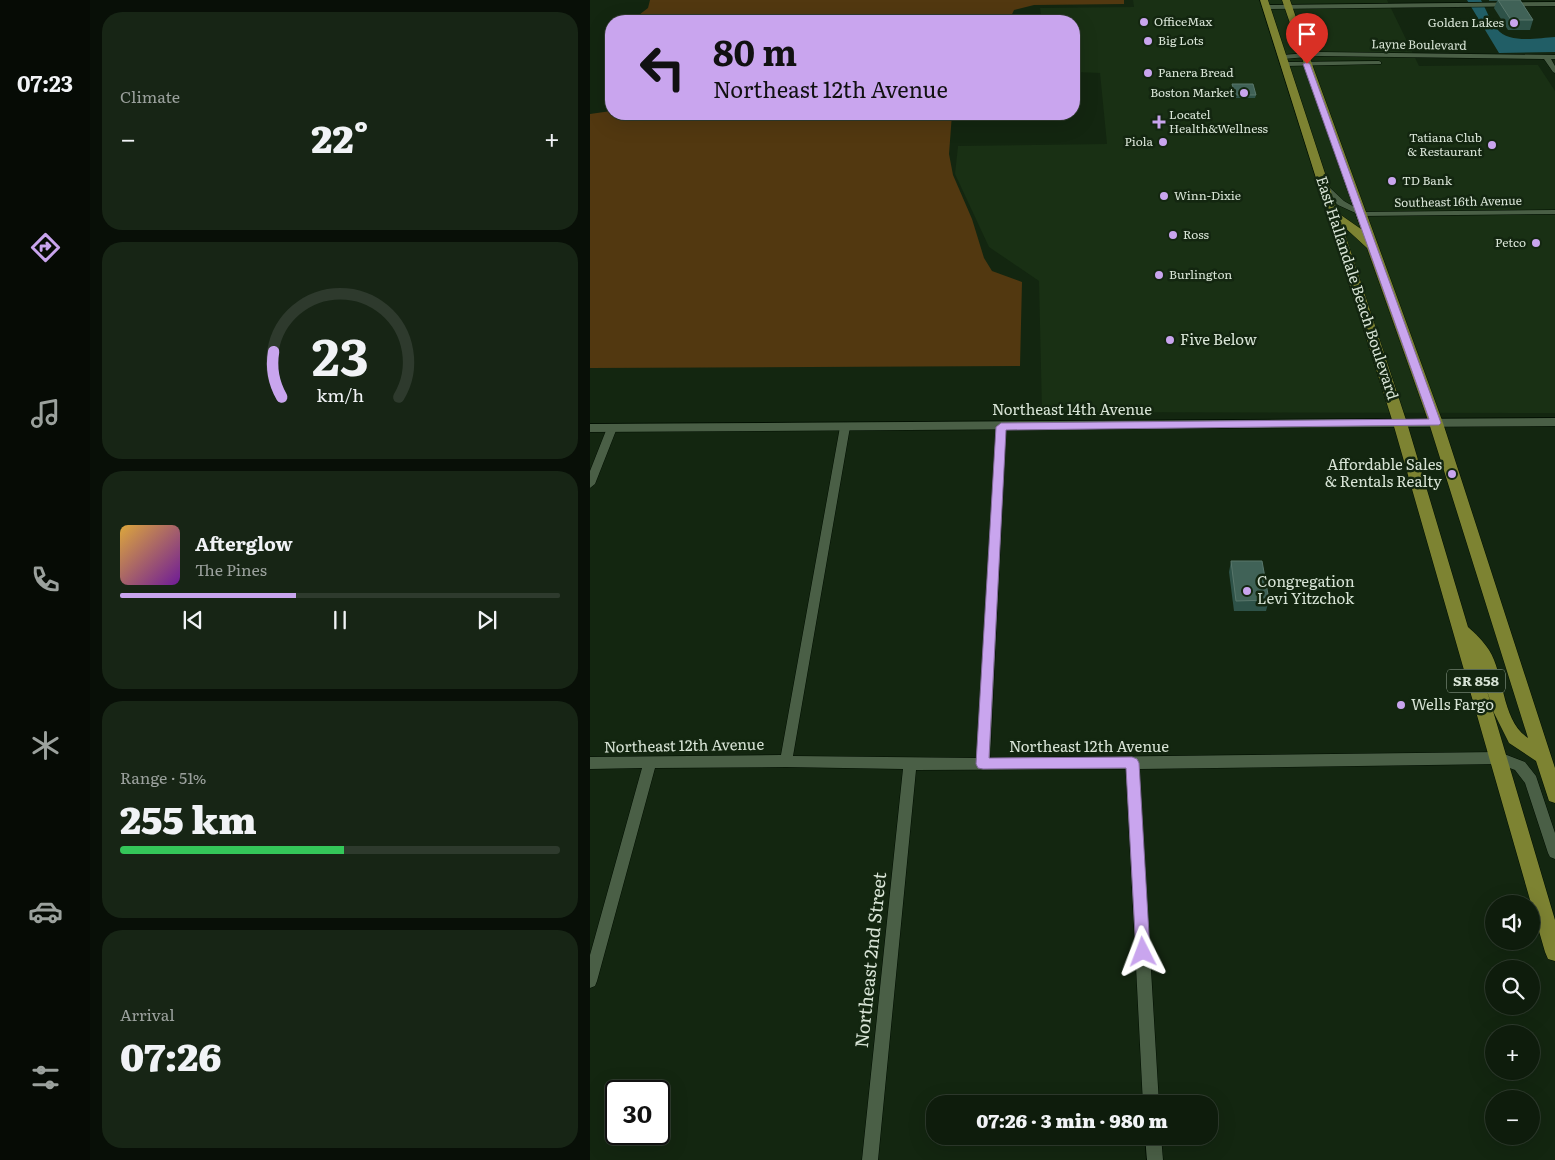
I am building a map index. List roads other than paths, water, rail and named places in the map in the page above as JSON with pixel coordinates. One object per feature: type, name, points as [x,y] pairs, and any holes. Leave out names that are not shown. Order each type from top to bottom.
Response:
[{"type":"main road","name":"East Hallandale Beach Boulevard","points":[[1265,3],[1400,423],[1555,952]]},
{"type":"main road","name":"East Hallandale Beach Boulevard","points":[[1287,3],[1305,60],[1436,423],[1555,795]]},
{"type":"main road","points":[[1334,215],[1354,228],[1374,250]]},
{"type":"main road","points":[[1462,630],[1483,654],[1502,713],[1515,738],[1542,756]]},
{"type":"street","points":[[1265,3],[1555,4]]},
{"type":"street","points":[[1551,59],[1555,71]]},
{"type":"street","name":"Layne Boulevard","points":[[1284,61],[1551,59]]},
{"type":"street","points":[[1325,188],[1349,209],[1362,214]]},
{"type":"street","name":"Southeast 16th Avenue","points":[[1362,214],[1555,212]]},
{"type":"street","name":"Northeast 14th Avenue","points":[[590,428],[1001,427],[1555,422]]},
{"type":"street","points":[[786,761],[845,427]]},
{"type":"street","points":[[983,764],[1001,427]]},
{"type":"street","points":[[590,484],[612,428]]},
{"type":"street","points":[[1499,758],[1520,766],[1531,780],[1555,853]]},
{"type":"street","name":"Northeast 12th Avenue","points":[[590,763],[786,761],[983,764],[1499,758]]},
{"type":"street","points":[[590,981],[650,762]]},
{"type":"street","points":[[1132,763],[1150,1095]]},
{"type":"street","name":"Northeast 2nd Street","points":[[870,1160],[910,764]]},
{"type":"street","points":[[1153,1145],[1154,1160]]},
{"type":"water","points":[[1467,0],[1481,0],[1497,29],[1509,37],[1532,39],[1555,37],[1555,52],[1499,53]]},
{"type":"place","name":"OfficeMax","points":[[1144,22]]},
{"type":"place","name":"Golden Lakes","points":[[1514,23]]},
{"type":"place","name":"Big Lots","points":[[1148,41]]},
{"type":"place","name":"Panera Bread","points":[[1148,73]]},
{"type":"place","name":"Boston Market","points":[[1244,93]]},
{"type":"place","name":"Locatel Health&Wellness","points":[[1159,122]]},
{"type":"place","name":"Piola","points":[[1163,142]]},
{"type":"place","name":"Tatiana Club & Restaurant","points":[[1492,145]]},
{"type":"place","name":"TD Bank","points":[[1392,181]]},
{"type":"place","name":"Winn-Dixie","points":[[1164,196]]},
{"type":"place","name":"Ross","points":[[1173,235]]},
{"type":"place","name":"Petco","points":[[1536,243]]},
{"type":"place","name":"Burlington","points":[[1159,275]]},
{"type":"place","name":"Five Below","points":[[1170,340]]},
{"type":"place","name":"Affordable Sales & Rentals Realty","points":[[1452,474]]},
{"type":"place","name":"Congregation Levi Yitzchok","points":[[1247,591]]},
{"type":"place","name":"Wells Fargo","points":[[1401,705]]}]
